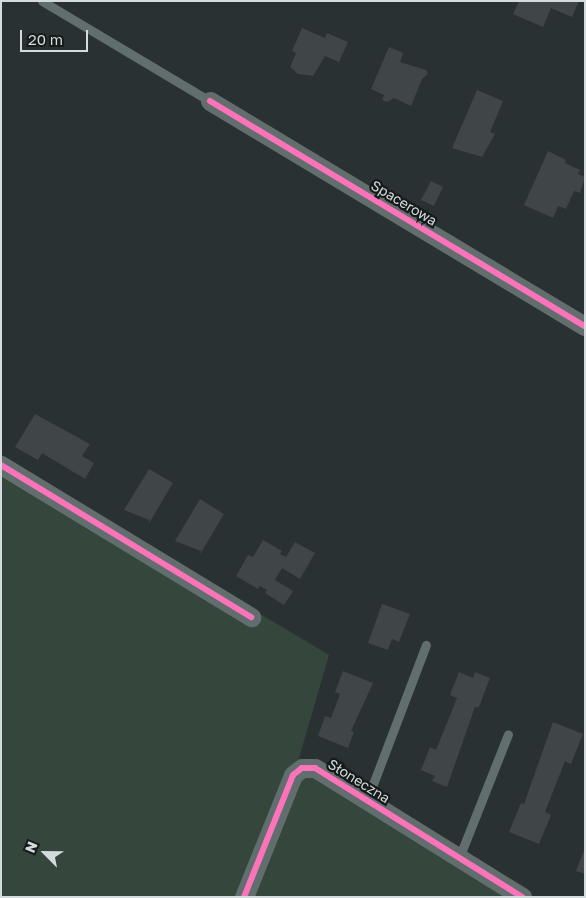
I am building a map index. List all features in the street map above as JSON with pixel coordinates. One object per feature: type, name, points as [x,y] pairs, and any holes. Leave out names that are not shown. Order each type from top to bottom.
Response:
[{"type":"street","name":"Spacerowa","points":[[210,101],[585,326]]},
{"type":"street","points":[[1,465],[251,617]]},
{"type":"street","name":"Słoneczna","points":[[244,897],[293,775],[302,768],[316,768],[522,897]]},
{"type":"lane","name":"Spacerowa","points":[[42,1],[210,101]]},
{"type":"lane","points":[[367,800],[426,645]]},
{"type":"lane","points":[[459,858],[508,734]]},
{"type":"green space","points":[[1,459],[329,655],[299,758],[522,897],[1,897]]},
{"type":"building","points":[[519,1],[579,1],[572,17],[551,8],[543,27],[513,14]]},
{"type":"building","points":[[302,28],[325,38],[327,33],[348,42],[339,62],[325,56],[313,76],[298,74],[290,67],[296,53],[292,51]]},
{"type":"building","points":[[389,47],[403,53],[400,62],[426,70],[428,74],[422,79],[411,106],[394,98],[387,102],[382,100],[384,95],[371,89]]},
{"type":"building","points":[[477,90],[503,101],[490,132],[495,134],[482,157],[452,148]]},
{"type":"building","points":[[548,151],[566,160],[565,163],[580,170],[578,174],[585,177],[580,193],[574,191],[566,209],[558,206],[553,218],[524,205]]},
{"type":"building","points":[[431,181],[443,187],[434,206],[421,200]]},
{"type":"building","points":[[35,414],[90,444],[82,456],[94,463],[85,479],[42,453],[38,460],[15,447]]},
{"type":"building","points":[[149,469],[173,483],[148,525],[149,520],[124,510]]},
{"type":"building","points":[[200,499],[224,514],[199,556],[201,551],[175,541]]},
{"type":"building","points":[[263,540],[282,551],[280,554],[286,557],[295,542],[315,553],[300,579],[282,568],[275,580],[293,591],[284,605],[265,593],[267,590],[260,586],[258,589],[236,576],[248,555],[253,557]]},
{"type":"building","points":[[382,604],[410,614],[399,642],[392,639],[388,650],[368,643]]},
{"type":"building","points":[[343,671],[373,683],[351,731],[354,732],[348,748],[318,736],[325,716],[331,718],[340,694],[335,692]]},
{"type":"building","points":[[459,672],[473,678],[475,672],[490,678],[479,707],[475,707],[447,787],[432,781],[435,776],[421,770],[430,747],[436,750],[457,698],[450,695]]},
{"type":"building","points":[[553,722],[583,734],[571,764],[565,761],[545,812],[551,815],[539,844],[509,832],[521,803],[524,804]]},
{"type":"building","points":[[585,848],[585,874],[576,871]]},
{"type":"cycle path","points":[[210,101],[585,326]]},
{"type":"cycle path","points":[[1,465],[251,617]]},
{"type":"cycle path","points":[[244,897],[293,775],[302,768],[315,768],[522,897]]}]
